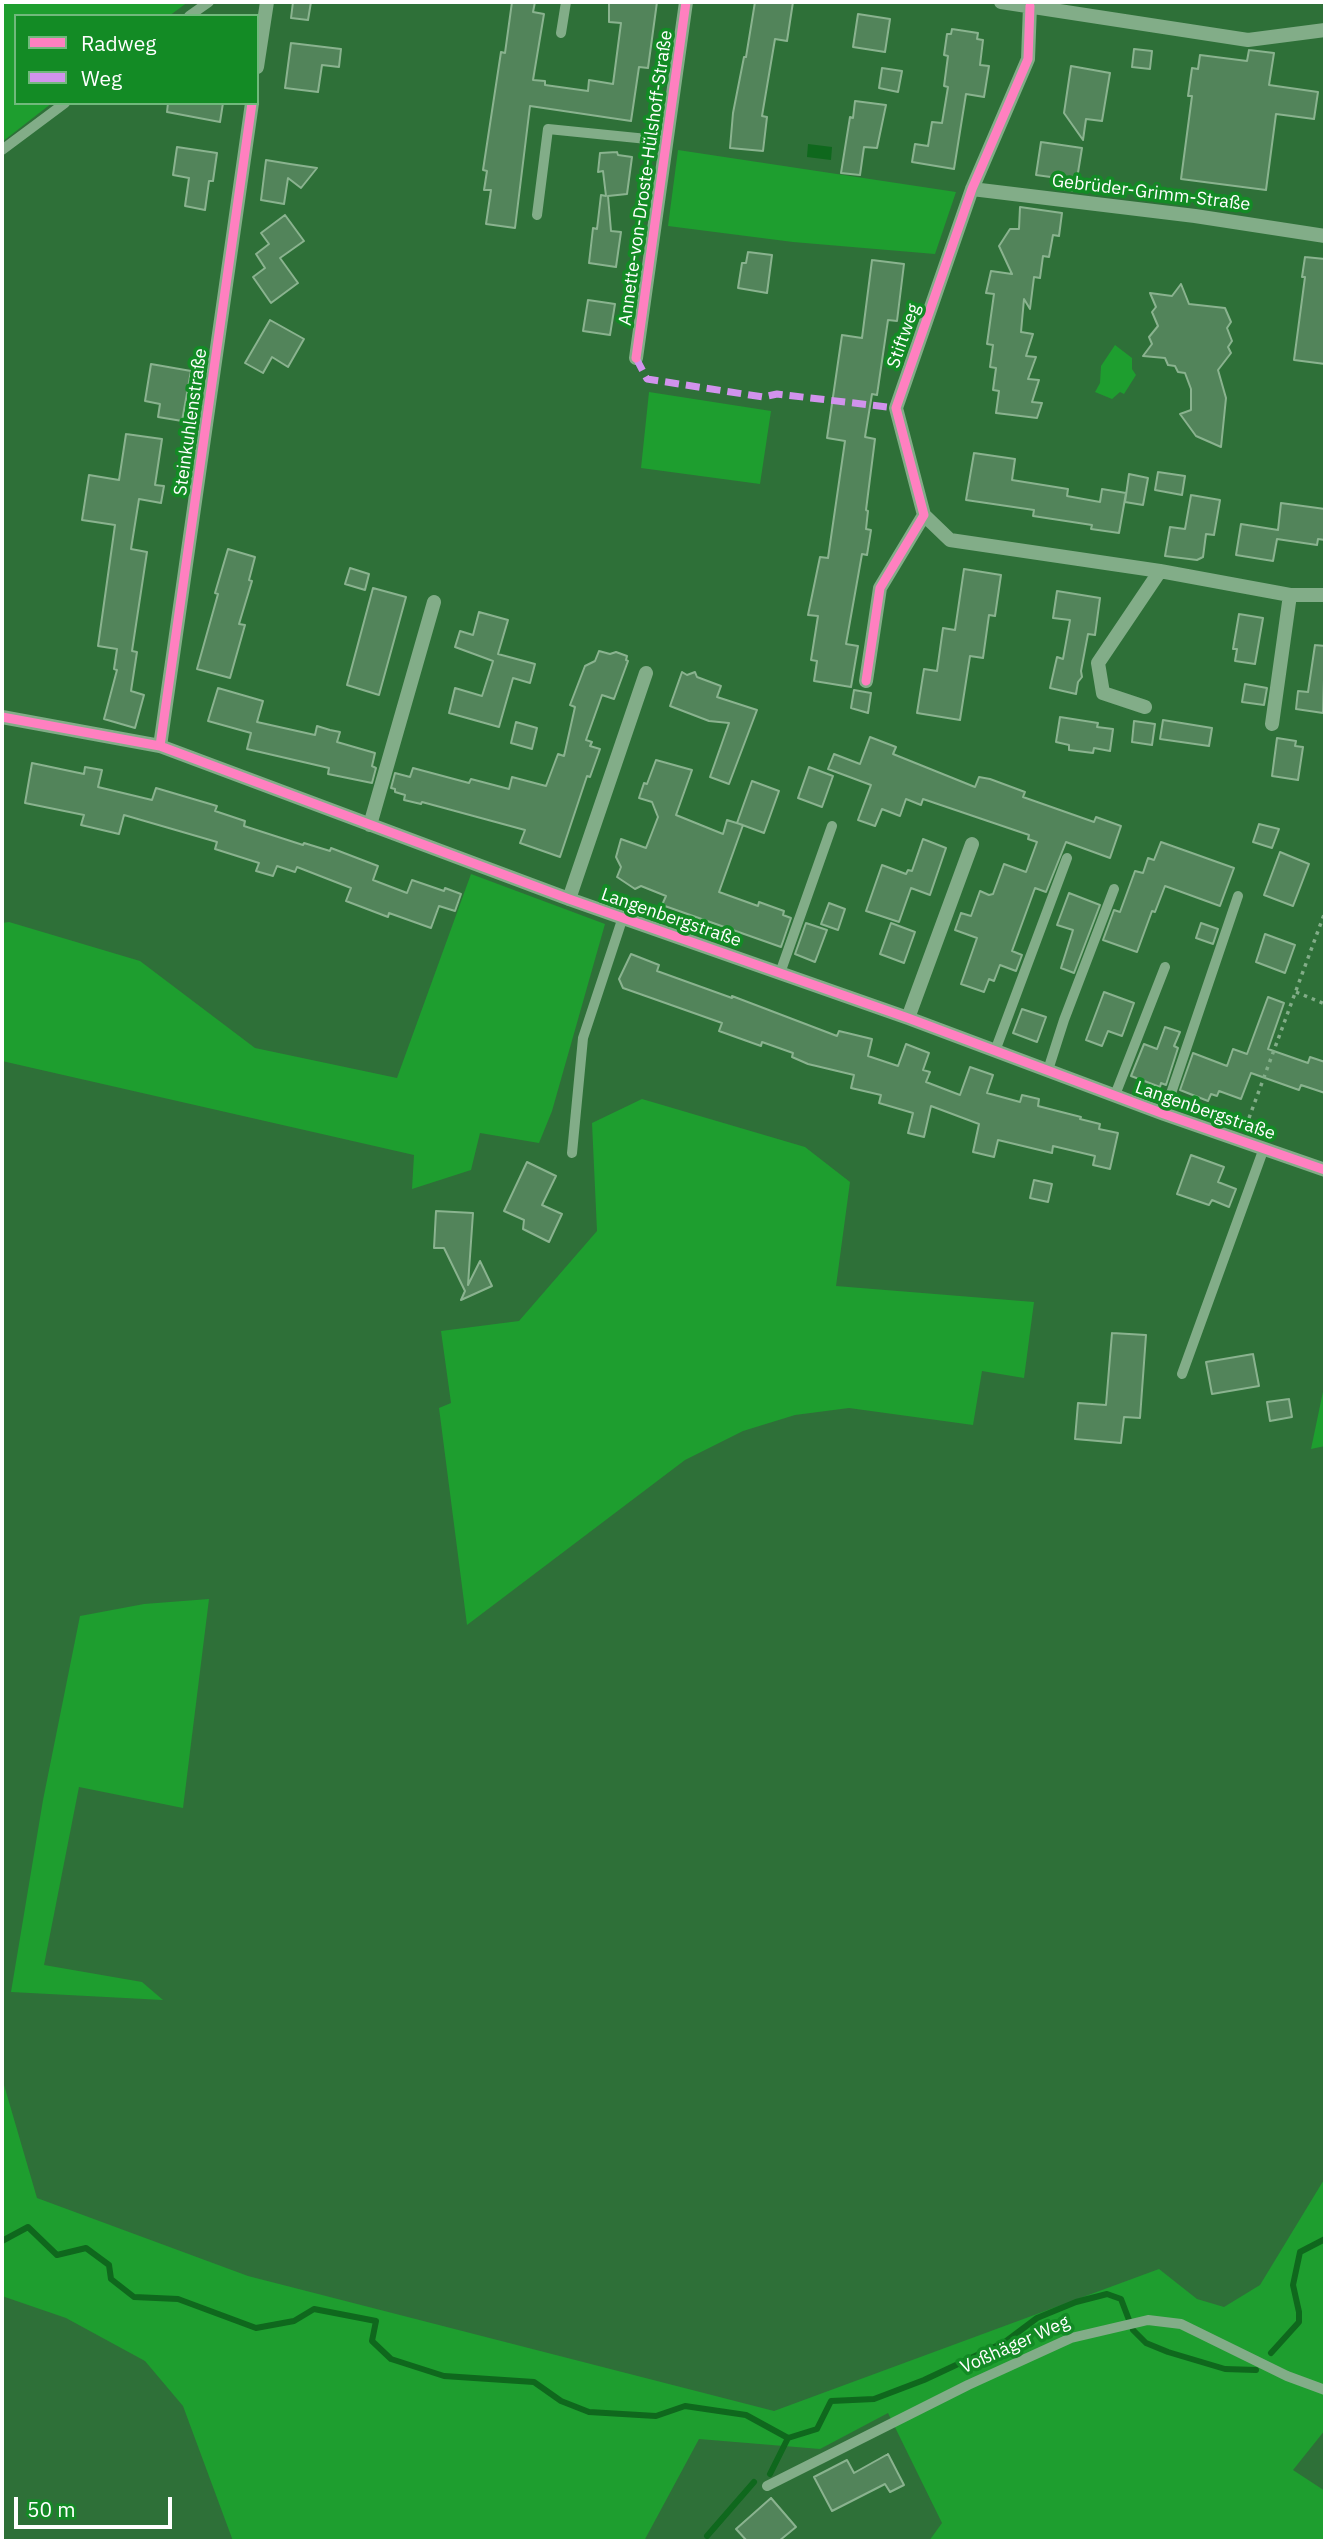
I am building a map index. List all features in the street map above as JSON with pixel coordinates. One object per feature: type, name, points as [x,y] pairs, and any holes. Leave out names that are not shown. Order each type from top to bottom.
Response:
[{"type":"street","points":[[259,54],[267,2]]},
{"type":"street","name":"Annette-von-Droste-Hülshoff-Straße","points":[[636,358],[686,2]]},
{"type":"street","points":[[1001,2],[1030,4],[1248,40],[1325,30]]},
{"type":"street","name":"Stiftweg","points":[[923,515],[896,408],[972,189],[1028,59],[1030,4]]},
{"type":"street","name":"Steinkuhlenstraße","points":[[160,746],[252,105]]},
{"type":"street","name":"Gebrüder-Grimm-Straße","points":[[972,189],[1195,216],[1325,236]]},
{"type":"street","points":[[866,681],[880,588],[923,515],[950,540],[1160,571],[1290,595],[1325,595]]},
{"type":"street","points":[[1145,707],[1102,694],[1098,663],[1160,571]]},
{"type":"street","points":[[1272,724],[1290,595]]},
{"type":"street","points":[[370,825],[434,602]]},
{"type":"street","points":[[569,899],[646,673]]},
{"type":"street","name":"Langenbergstraße","points":[[2,717],[160,746],[569,899],[908,1018],[1164,1114],[1325,1170]]},
{"type":"street","points":[[908,1018],[972,844]]},
{"type":"lane","points":[[192,14],[209,2]]},
{"type":"lane","points":[[561,33],[566,2]]},
{"type":"lane","points":[[2,150],[62,105]]},
{"type":"lane","points":[[537,215],[548,129],[667,141]]},
{"type":"lane","points":[[780,973],[832,826]]},
{"type":"lane","points":[[995,1051],[1067,858]]},
{"type":"lane","points":[[1048,1070],[1114,889]]},
{"type":"lane","points":[[1164,1114],[1238,896]]},
{"type":"lane","points":[[572,1153],[583,1038],[623,917]]},
{"type":"lane","points":[[1115,1095],[1165,967]]},
{"type":"lane","points":[[1182,1374],[1264,1148]]},
{"type":"lane","name":"Voßhäger Weg","points":[[767,2486],[968,2385],[1070,2338],[1148,2319],[1181,2324],[1287,2376],[1325,2390]]},
{"type":"path","points":[[1241,1140],[1325,912]]},
{"type":"path","points":[[1296,992],[1325,1004]]},
{"type":"shaded area","points":[[2,2],[188,2],[172,14],[14,14],[14,105],[49,105],[2,142]]},
{"type":"shaded area","points":[[808,144],[832,147],[831,160],[807,157]]},
{"type":"shaded area","points":[[678,150],[956,192],[935,254],[793,242],[668,226]]},
{"type":"shaded area","points":[[1115,345],[1132,358],[1132,369],[1136,375],[1124,394],[1120,392],[1112,399],[1095,392],[1100,383],[1101,366]]},
{"type":"shaded area","points":[[649,392],[771,411],[760,484],[641,468]]},
{"type":"shaded area","points":[[471,874],[605,924],[552,1111],[539,1143],[480,1133],[471,1170],[412,1189],[414,1155],[2,1061],[2,923],[9,922],[140,961],[255,1048],[397,1078]]},
{"type":"shaded area","points":[[642,1099],[805,1147],[850,1182],[836,1286],[1034,1302],[1024,1378],[982,1371],[973,1425],[849,1408],[795,1415],[743,1431],[685,1460],[467,1625],[439,1408],[451,1403],[441,1331],[519,1321],[597,1231],[592,1123]]},
{"type":"shaded area","points":[[1325,1382],[1325,1446],[1311,1449]]},
{"type":"shaded area","points":[[209,1599],[183,1808],[79,1787],[44,1965],[142,1982],[163,2000],[11,1992],[43,1800],[80,1616],[144,1604]]},
{"type":"shaded area","points":[[2,2078],[37,2198],[248,2276],[774,2411],[1159,2269],[1197,2299],[1224,2307],[1260,2285],[1325,2178],[1325,2430],[1293,2470],[1325,2491],[1325,2541],[929,2541],[942,2523],[888,2413],[820,2449],[699,2439],[644,2541],[233,2541],[183,2406],[145,2361],[66,2318],[2,2296]]},
{"type":"building","points":[[293,2],[311,2],[308,20],[291,18]]},
{"type":"building","points":[[512,2],[535,2],[533,12],[544,14],[533,80],[545,81],[545,85],[588,91],[589,80],[613,84],[621,23],[609,22],[609,2],[657,2],[648,68],[639,67],[631,121],[530,106],[515,228],[486,224],[491,190],[484,190],[487,171],[483,170],[501,52],[505,53]]},
{"type":"building","points":[[755,2],[793,2],[787,41],[775,39],[762,116],[767,117],[763,151],[730,148],[733,113]]},
{"type":"building","points":[[858,14],[890,19],[885,52],[853,47]]},
{"type":"building","points":[[952,29],[978,33],[977,39],[983,40],[980,65],[989,66],[984,97],[966,94],[954,169],[912,162],[915,144],[928,146],[932,122],[942,123],[948,87],[944,86],[948,56],[944,55],[947,34],[951,34]]},
{"type":"building","points":[[291,43],[341,49],[339,67],[322,65],[318,92],[285,88]]},
{"type":"building","points":[[1134,49],[1152,51],[1150,69],[1132,67]]},
{"type":"building","points":[[1249,50],[1274,53],[1269,85],[1318,92],[1314,119],[1276,114],[1266,190],[1181,179],[1192,96],[1188,96],[1192,68],[1198,69],[1200,55],[1247,61]]},
{"type":"building","points":[[1071,66],[1110,73],[1102,121],[1086,119],[1083,140],[1064,113]]},
{"type":"building","points":[[882,68],[902,71],[898,92],[879,88]]},
{"type":"building","points":[[855,101],[886,105],[877,148],[864,147],[860,175],[841,173]]},
{"type":"building","points":[[168,105],[223,105],[220,122],[167,112]]},
{"type":"building","points":[[1041,142],[1082,148],[1075,191],[1057,188],[1058,178],[1036,175]]},
{"type":"building","points":[[177,147],[217,153],[205,210],[185,206],[189,178],[173,175]]},
{"type":"building","points":[[617,152],[618,155],[632,157],[627,194],[608,196],[611,231],[621,232],[616,267],[589,263],[593,228],[597,229],[601,195],[606,196],[603,171],[598,172],[600,153]]},
{"type":"building","points":[[266,160],[317,168],[301,188],[288,178],[284,204],[261,200]]},
{"type":"building","points":[[1020,207],[1062,213],[1059,236],[1053,235],[1049,257],[1043,256],[1040,278],[1034,277],[1030,309],[1024,299],[1021,332],[1033,334],[1026,356],[1036,357],[1028,379],[1039,380],[1032,402],[1042,403],[1037,418],[996,413],[999,391],[993,390],[996,368],[990,367],[993,345],[987,344],[994,294],[986,293],[991,271],[1012,274],[999,246],[1010,229],[1019,229]]},
{"type":"building","points":[[285,215],[304,241],[280,258],[298,283],[271,303],[253,277],[265,268],[256,254],[269,244],[261,233]]},
{"type":"building","points":[[748,252],[772,255],[767,293],[738,288],[742,263],[746,263]]},
{"type":"building","points":[[1305,257],[1325,259],[1325,364],[1294,360],[1305,277],[1302,277]]},
{"type":"building","points":[[872,260],[904,264],[897,321],[888,320],[877,395],[872,394],[865,437],[875,439],[866,510],[866,529],[871,530],[867,555],[862,554],[846,644],[858,646],[851,687],[814,681],[817,661],[811,660],[818,616],[808,615],[820,557],[828,558],[845,441],[827,438],[842,335],[862,338]]},
{"type":"building","points":[[1181,284],[1189,304],[1225,308],[1231,322],[1227,328],[1232,341],[1228,347],[1231,353],[1218,370],[1226,398],[1221,447],[1196,436],[1180,414],[1191,410],[1191,389],[1185,373],[1168,365],[1165,358],[1143,356],[1152,344],[1149,337],[1158,326],[1152,312],[1156,307],[1150,293],[1172,296]]},
{"type":"building","points":[[588,300],[615,304],[610,335],[583,331]]},
{"type":"building","points":[[270,320],[304,339],[288,367],[272,357],[263,373],[245,363]]},
{"type":"building","points":[[151,364],[191,371],[182,421],[158,417],[160,404],[145,401]]},
{"type":"building","points":[[126,434],[162,439],[155,485],[164,486],[161,503],[139,499],[131,549],[147,552],[132,651],[137,652],[131,691],[144,695],[135,728],[104,719],[117,670],[114,669],[117,649],[98,646],[115,525],[82,520],[89,475],[119,480]]},
{"type":"building","points":[[974,453],[1015,459],[1012,480],[1068,489],[1067,496],[1100,502],[1102,489],[1126,493],[1119,533],[1091,529],[1092,525],[1033,516],[1034,510],[966,500]]},
{"type":"building","points":[[1158,472],[1185,476],[1182,495],[1155,490]]},
{"type":"building","points":[[1129,474],[1148,478],[1143,505],[1125,502]]},
{"type":"building","points":[[1191,495],[1220,500],[1214,535],[1206,534],[1203,557],[1197,560],[1165,556],[1170,527],[1185,529]]},
{"type":"building","points":[[1281,503],[1325,509],[1325,540],[1318,539],[1317,545],[1277,539],[1273,561],[1236,555],[1241,524],[1278,530]]},
{"type":"building","points":[[228,549],[255,557],[249,580],[252,581],[239,624],[245,625],[230,678],[197,669]]},
{"type":"building","points":[[350,568],[369,574],[365,590],[345,584]]},
{"type":"building","points":[[964,569],[1001,575],[995,616],[989,615],[983,658],[970,656],[960,720],[917,713],[924,669],[937,671],[943,628],[955,630]]},
{"type":"building","points":[[373,588],[406,597],[379,695],[347,685]]},
{"type":"building","points":[[1057,591],[1100,598],[1095,635],[1088,634],[1082,677],[1078,682],[1076,694],[1050,688],[1057,657],[1063,659],[1070,620],[1053,618]]},
{"type":"building","points":[[479,612],[508,620],[498,654],[535,664],[530,683],[513,678],[499,727],[449,713],[455,688],[482,696],[493,661],[455,647],[460,631],[473,635]]},
{"type":"building","points":[[1239,614],[1263,618],[1255,664],[1235,661],[1237,649],[1233,649]]},
{"type":"building","points":[[1315,645],[1325,646],[1323,713],[1296,709],[1298,691],[1308,692]]},
{"type":"building","points":[[599,651],[610,654],[616,652],[627,656],[628,661],[614,699],[602,695],[586,740],[592,742],[590,746],[600,749],[590,777],[587,776],[560,857],[520,843],[525,830],[422,802],[404,800],[405,795],[391,788],[395,773],[410,777],[413,768],[469,783],[471,779],[509,789],[512,777],[546,786],[558,754],[564,756],[575,707],[570,705],[585,666],[595,661]]},
{"type":"building","points":[[682,672],[687,675],[695,672],[697,677],[721,686],[717,697],[757,710],[729,784],[710,777],[729,723],[709,721],[670,706]]},
{"type":"building","points":[[1245,684],[1267,688],[1264,705],[1242,702]]},
{"type":"building","points":[[218,688],[263,701],[257,722],[315,735],[317,726],[340,732],[337,742],[375,753],[372,766],[376,768],[372,783],[328,774],[329,768],[247,749],[251,733],[208,721]]},
{"type":"building","points":[[854,690],[871,693],[868,713],[851,708]]},
{"type":"building","points":[[1060,717],[1098,723],[1097,727],[1113,729],[1110,751],[1094,748],[1093,753],[1069,750],[1069,745],[1056,742]]},
{"type":"building","points":[[1163,720],[1212,728],[1209,746],[1160,739]]},
{"type":"building","points":[[1134,721],[1155,724],[1152,745],[1132,742]]},
{"type":"building","points":[[516,722],[537,728],[532,749],[511,743]]},
{"type":"building","points":[[870,737],[896,747],[893,754],[975,787],[979,777],[990,779],[1025,792],[1023,797],[1094,822],[1096,817],[1121,826],[1110,858],[1066,842],[1046,892],[1035,888],[1012,951],[1022,955],[1016,971],[1000,965],[994,981],[989,979],[984,992],[961,984],[977,938],[955,930],[961,913],[971,916],[980,891],[993,894],[1004,864],[1026,872],[1037,842],[1028,839],[1029,835],[923,799],[921,805],[906,799],[900,816],[882,809],[875,826],[858,820],[871,785],[828,769],[834,754],[860,764]]},
{"type":"building","points":[[1277,738],[1296,741],[1295,746],[1303,747],[1298,780],[1272,776]]},
{"type":"building","points":[[656,760],[692,770],[676,815],[723,834],[727,820],[743,825],[719,892],[758,906],[759,902],[784,911],[783,915],[791,918],[781,947],[662,905],[666,896],[641,886],[635,889],[617,877],[621,867],[616,857],[621,839],[646,848],[658,817],[652,802],[639,798]]},
{"type":"building","points":[[32,763],[84,774],[85,767],[102,770],[98,787],[152,800],[156,788],[217,806],[215,811],[245,821],[244,826],[303,845],[304,843],[330,851],[331,848],[378,866],[373,880],[407,893],[412,880],[461,894],[455,911],[439,906],[431,928],[389,913],[388,917],[346,901],[351,888],[297,867],[295,872],[277,866],[273,876],[256,871],[259,863],[215,849],[217,842],[124,815],[119,834],[81,825],[84,815],[25,803]]},
{"type":"building","points":[[809,767],[833,776],[822,807],[798,798]]},
{"type":"building","points":[[752,781],[779,791],[764,833],[737,823]]},
{"type":"building","points":[[1259,824],[1279,829],[1272,848],[1253,842]]},
{"type":"building","points":[[923,839],[946,848],[930,895],[911,888],[899,922],[866,911],[882,865],[906,874],[908,870],[912,871]]},
{"type":"building","points":[[1161,842],[1234,868],[1220,906],[1165,886],[1155,912],[1152,911],[1137,952],[1103,940],[1114,910],[1120,912],[1135,871],[1143,873],[1148,858],[1154,860]]},
{"type":"building","points":[[1280,852],[1309,864],[1293,906],[1264,895]]},
{"type":"building","points":[[1069,893],[1100,905],[1074,973],[1061,968],[1073,930],[1057,925]]},
{"type":"building","points":[[829,903],[845,909],[838,930],[821,924]]},
{"type":"building","points":[[806,923],[827,930],[815,962],[795,954]]},
{"type":"building","points":[[891,923],[915,932],[904,963],[880,954]]},
{"type":"building","points":[[1201,923],[1218,929],[1213,944],[1196,938]]},
{"type":"building","points":[[1265,934],[1295,945],[1285,973],[1256,962]]},
{"type":"building","points":[[631,954],[659,965],[657,971],[837,1036],[839,1031],[872,1039],[868,1056],[898,1066],[906,1044],[929,1053],[923,1070],[930,1072],[926,1082],[960,1095],[970,1067],[993,1075],[987,1093],[1020,1102],[1022,1095],[1039,1099],[1038,1106],[1081,1117],[1080,1119],[1100,1124],[1099,1129],[1118,1133],[1110,1169],[1093,1165],[1095,1156],[1053,1146],[1052,1153],[998,1140],[994,1157],[973,1152],[979,1124],[931,1106],[924,1137],[908,1133],[913,1113],[879,1103],[881,1095],[851,1088],[854,1075],[808,1064],[792,1057],[793,1053],[762,1042],[761,1046],[719,1031],[722,1023],[623,988],[619,979]]},
{"type":"building","points":[[1104,992],[1134,1003],[1122,1036],[1108,1031],[1102,1046],[1086,1040]]},
{"type":"building","points":[[1268,997],[1284,1003],[1268,1049],[1308,1063],[1310,1057],[1325,1062],[1325,1093],[1301,1085],[1299,1090],[1251,1073],[1241,1099],[1219,1091],[1217,1096],[1211,1094],[1208,1101],[1180,1090],[1193,1053],[1227,1066],[1233,1049],[1247,1054]]},
{"type":"building","points":[[1022,1009],[1046,1017],[1037,1042],[1013,1033]]},
{"type":"building","points":[[1165,1027],[1180,1032],[1174,1046],[1178,1048],[1166,1085],[1161,1083],[1160,1087],[1131,1076],[1144,1044],[1157,1049]]},
{"type":"building","points":[[1191,1155],[1224,1167],[1218,1182],[1236,1189],[1229,1207],[1212,1200],[1209,1205],[1177,1194]]},
{"type":"building","points":[[527,1162],[556,1176],[542,1205],[562,1214],[549,1242],[523,1229],[524,1220],[504,1211]]},
{"type":"building","points":[[1034,1180],[1052,1184],[1048,1202],[1030,1198]]},
{"type":"building","points":[[436,1211],[473,1213],[468,1285],[480,1261],[492,1286],[461,1300],[465,1291],[444,1248],[434,1248]]},
{"type":"building","points":[[1112,1333],[1146,1335],[1140,1418],[1124,1417],[1121,1443],[1075,1439],[1078,1403],[1106,1405]]},
{"type":"building","points":[[1253,1354],[1259,1386],[1212,1394],[1206,1362]]},
{"type":"building","points":[[1289,1399],[1292,1417],[1270,1421],[1267,1402]]},
{"type":"building","points":[[888,2454],[904,2485],[890,2492],[885,2484],[832,2511],[814,2477],[847,2460],[854,2473]]},
{"type":"building","points":[[771,2498],[796,2527],[779,2541],[747,2541],[736,2529]]},
{"type":"waterway","points":[[2,2241],[28,2227],[57,2255],[86,2248],[109,2265],[111,2279],[134,2297],[178,2299],[256,2328],[294,2321],[314,2309],[376,2321],[372,2341],[391,2359],[444,2376],[534,2382],[561,2401],[589,2412],[656,2416],[685,2406],[746,2415],[788,2438],[817,2429],[831,2401],[874,2399],[924,2380],[1005,2342],[1037,2318],[1076,2302],[1107,2294],[1121,2299],[1129,2320]]},
{"type":"waterway","points":[[1271,2353],[1299,2322],[1293,2285],[1300,2252],[1325,2239]]},
{"type":"waterway","points":[[1133,2330],[1146,2343],[1168,2352],[1225,2369],[1256,2370]]},
{"type":"waterway","points":[[770,2474],[788,2438]]},
{"type":"waterway","points":[[707,2536],[754,2482]]},
{"type":"marked path","points":[[636,358],[647,379],[763,397],[777,394],[896,408]]},
{"type":"cycle path","points":[[636,358],[686,2]]},
{"type":"cycle path","points":[[866,681],[880,588],[924,515],[896,408],[972,189],[1028,59],[1030,6]]},
{"type":"cycle path","points":[[160,746],[252,105]]},
{"type":"cycle path","points":[[2,717],[160,746],[569,899],[908,1018],[1164,1114],[1325,1170]]}]
